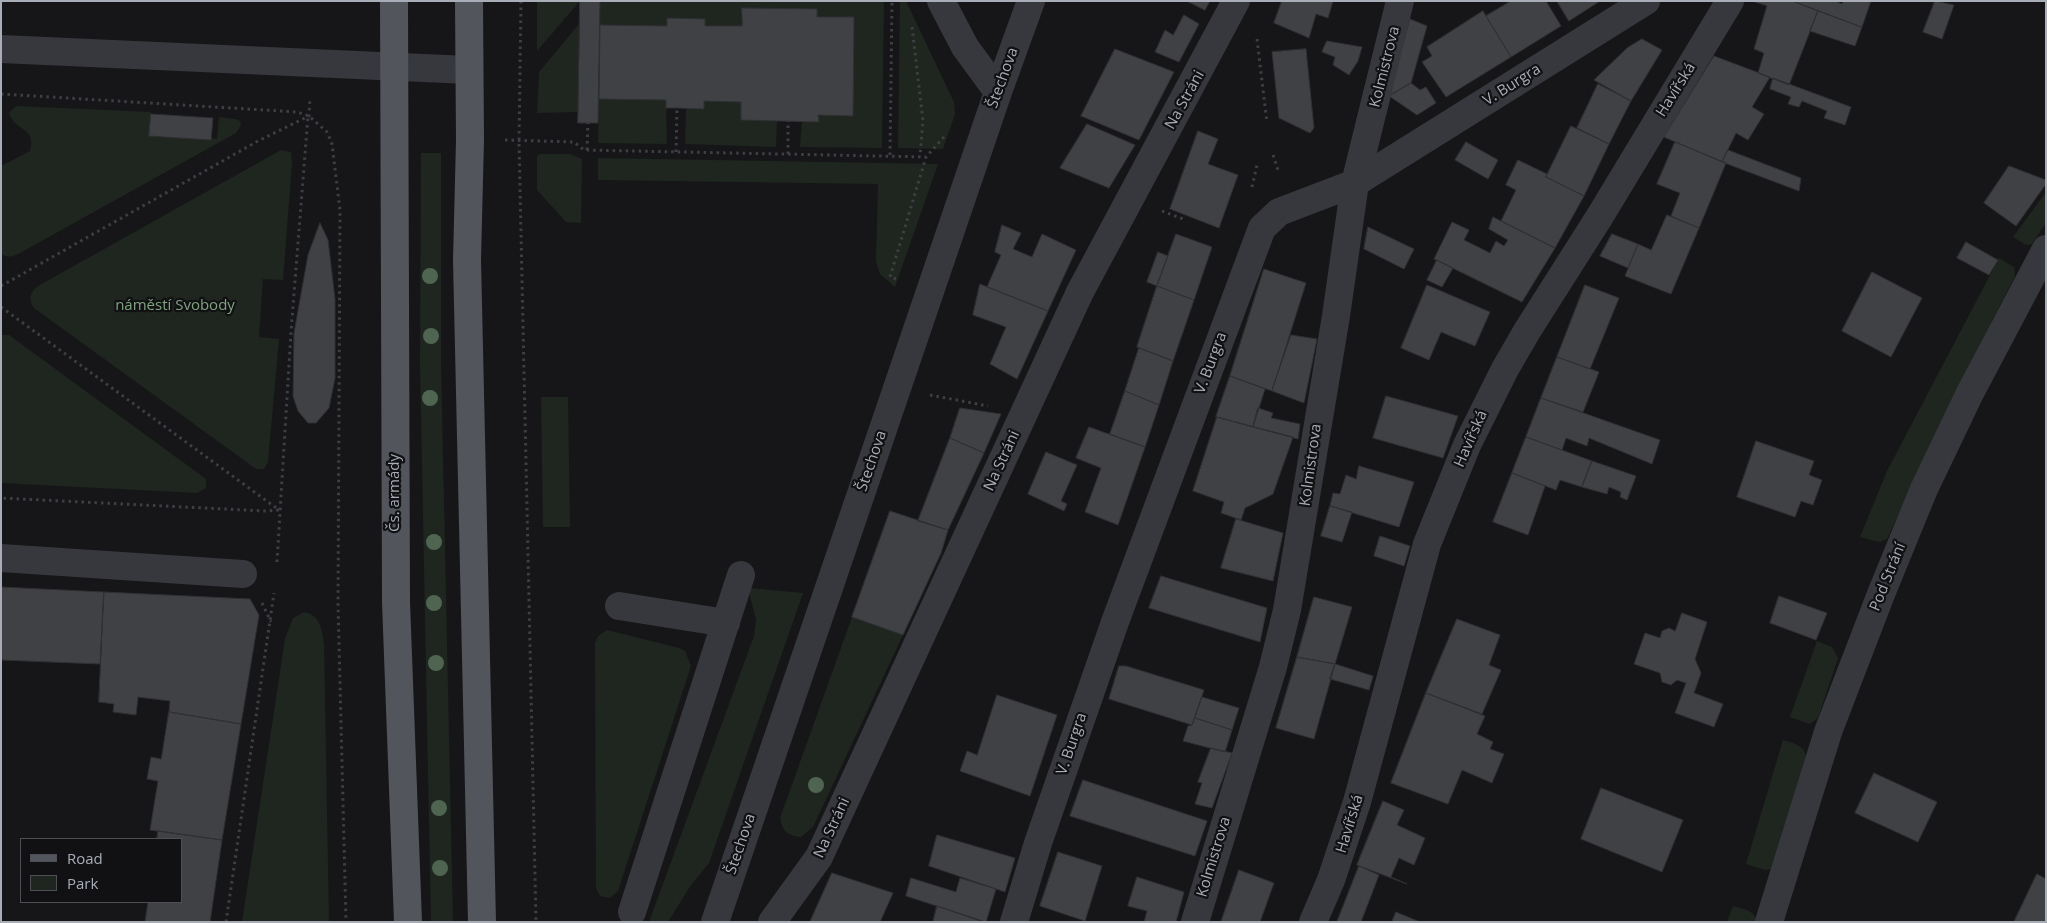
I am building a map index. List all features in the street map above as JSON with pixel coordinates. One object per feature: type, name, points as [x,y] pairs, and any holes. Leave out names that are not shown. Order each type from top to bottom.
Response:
[{"type":"main road","name":"Čs. armády","points":[[394,1],[396,602],[408,922]]},
{"type":"main road","points":[[469,1],[470,140],[467,260],[482,922]]},
{"type":"street","points":[[941,1],[965,47],[998,92]]},
{"type":"street","name":"Štechova","points":[[715,922],[998,92],[1031,1]]},
{"type":"street","name":"Na Stráni","points":[[772,922],[819,857],[1080,292],[1236,1]]},
{"type":"street","name":"Kolmistrova","points":[[1195,922],[1273,667],[1287,610],[1336,316],[1355,183],[1400,1]]},
{"type":"street","name":"V. Burgra","points":[[1014,922],[1038,843],[1115,622],[1262,228],[1279,212],[1355,183],[1646,1]]},
{"type":"street","name":"Havířská","points":[[1313,922],[1331,880],[1357,802],[1427,544],[1467,445],[1505,369],[1527,331],[1730,1]]},
{"type":"street","points":[[1,49],[393,65],[468,70]]},
{"type":"street","name":"Pod Strání","points":[[1769,922],[1828,732],[1924,489],[1970,393],[2046,249]]},
{"type":"street","points":[[1,558],[243,574]]},
{"type":"street","points":[[632,912],[741,575]]},
{"type":"street","points":[[618,606],[726,623]]},
{"type":"path","points":[[521,1],[519,141],[536,922]]},
{"type":"path","points":[[890,155],[892,1]]},
{"type":"path","points":[[911,20],[923,121],[920,156]]},
{"type":"path","points":[[1256,30],[1266,123]]},
{"type":"path","points":[[276,568],[311,63]]},
{"type":"path","points":[[1,94],[290,111],[308,116],[327,132],[332,144],[340,210],[338,604],[346,922]]},
{"type":"path","points":[[676,152],[677,108]]},
{"type":"path","points":[[1,286],[258,141],[308,116]]},
{"type":"path","points":[[788,121],[788,154]]},
{"type":"path","points":[[587,150],[588,123]]},
{"type":"path","points":[[505,140],[574,142],[584,150],[926,157]]},
{"type":"path","points":[[1253,186],[1257,165]]},
{"type":"path","points":[[1,307],[280,510]]},
{"type":"path","points":[[927,395],[994,407]]},
{"type":"path","points":[[1,498],[265,512],[280,510]]},
{"type":"path","points":[[226,922],[275,586]]},
{"type":"green space","points":[[537,1],[580,1],[537,51]]},
{"type":"green space","points":[[600,1],[884,1],[882,148],[800,147],[802,121],[818,122],[818,115],[854,18],[817,17],[817,9],[743,8],[742,26],[705,26],[705,19],[668,18],[667,26],[600,25]]},
{"type":"green space","points":[[900,1],[906,1],[954,102],[955,114],[943,149],[898,148]]},
{"type":"green space","points":[[579,24],[578,112],[537,113],[539,72]]},
{"type":"green space","points":[[599,99],[666,100],[667,144],[598,143]]},
{"type":"green space","points":[[704,101],[741,102],[741,120],[777,121],[776,147],[685,144],[686,108]]},
{"type":"green space","points":[[16,106],[151,112],[149,136],[217,139],[219,117],[236,119],[240,121],[241,126],[236,133],[20,253],[8,256],[1,254],[1,166],[30,151],[31,143],[28,133],[16,124],[9,113]]},
{"type":"green space","name":"náměstí Svobody","points":[[281,150],[291,152],[292,164],[283,280],[263,279],[259,337],[279,339],[268,462],[264,469],[256,469],[34,308],[31,299],[33,291],[38,286]]},
{"type":"green space","points":[[421,153],[441,153],[441,363],[453,922],[431,922],[420,364]]},
{"type":"green space","points":[[540,154],[570,154],[582,159],[581,223],[566,222],[537,190],[537,156]]},
{"type":"green space","points":[[598,158],[938,164],[895,287],[880,274],[876,261],[878,184],[598,180]]},
{"type":"green space","points":[[2046,192],[2046,223],[2032,244],[2026,245],[2013,237]]},
{"type":"green space","points":[[1999,258],[2014,267],[2015,276],[1957,390],[1887,539],[1879,542],[1860,537],[1887,471]]},
{"type":"green space","points":[[1,335],[9,335],[206,479],[206,488],[197,493],[1,483]]},
{"type":"green space","points":[[541,397],[568,397],[570,527],[543,527]]},
{"type":"green space","points":[[748,588],[803,593],[709,863],[691,885],[668,922],[649,922],[754,636],[756,620]]},
{"type":"green space","points":[[304,612],[317,619],[324,643],[329,922],[242,922],[285,639],[293,618]]},
{"type":"green space","points":[[852,617],[903,635],[813,827],[801,837],[793,835],[786,832],[780,818]]},
{"type":"green space","points":[[607,630],[679,648],[685,651],[691,666],[618,891],[610,898],[600,896],[596,888],[595,643],[598,636]]},
{"type":"green space","points":[[1817,641],[1832,647],[1838,658],[1818,718],[1810,724],[1790,717]]},
{"type":"green space","points":[[1783,740],[1794,743],[1803,749],[1806,756],[1775,864],[1771,869],[1765,870],[1746,864]]},
{"type":"green space","points":[[1733,906],[1751,912],[1757,922],[1727,922]]},
{"type":"building","points":[[580,1],[600,1],[598,123],[578,123]]},
{"type":"building","points":[[1187,1],[1210,1],[1205,10]]},
{"type":"building","points":[[1282,1],[1333,1],[1328,18],[1316,14],[1309,38],[1274,23]]},
{"type":"building","points":[[1511,1],[1546,1],[1561,26],[1511,57],[1486,16]]},
{"type":"building","points":[[1557,1],[1600,1],[1569,21]]},
{"type":"building","points":[[1752,1],[1793,1],[1818,11],[1789,85],[1758,73],[1764,53],[1754,49],[1767,6]]},
{"type":"building","points":[[1793,1],[1835,1],[1842,4],[1843,1],[1871,1],[1862,27]]},
{"type":"building","points":[[1935,1],[1954,5],[1942,39],[1923,32]]},
{"type":"building","points":[[742,8],[817,9],[817,17],[854,17],[853,116],[818,115],[819,122],[741,120],[741,102],[704,101],[704,109],[666,108],[666,100],[599,99],[600,25],[667,26],[667,18],[705,19],[705,26],[742,26]]},
{"type":"building","points":[[1483,11],[1511,57],[1446,97],[1422,62],[1432,56],[1427,47]]},
{"type":"building","points":[[1818,11],[1862,27],[1855,46],[1810,31]]},
{"type":"building","points":[[1184,15],[1199,24],[1179,62],[1155,52],[1165,30],[1173,35]]},
{"type":"building","points":[[1410,19],[1427,26],[1411,83],[1389,96]]},
{"type":"building","points":[[1642,39],[1662,50],[1631,101],[1594,80],[1627,48]]},
{"type":"building","points":[[1327,41],[1362,47],[1358,61],[1349,75],[1333,65],[1335,57],[1322,52]]},
{"type":"building","points":[[1115,49],[1174,72],[1139,140],[1081,116]]},
{"type":"building","points":[[1306,49],[1314,128],[1310,133],[1279,118],[1272,52]]},
{"type":"building","points":[[1714,56],[1770,77],[1752,107],[1764,114],[1748,140],[1736,133],[1722,162],[1664,137]]},
{"type":"building","points":[[1773,78],[1851,107],[1845,125],[1824,118],[1827,111],[1802,101],[1799,107],[1788,104],[1791,97],[1770,89]]},
{"type":"building","points":[[1411,83],[1420,90],[1426,87],[1436,103],[1417,115],[1389,96]]},
{"type":"building","points":[[1598,84],[1631,101],[1609,144],[1577,128]]},
{"type":"building","points":[[151,114],[213,118],[211,140],[149,136]]},
{"type":"building","points":[[1087,124],[1135,145],[1109,188],[1060,168]]},
{"type":"building","points":[[1571,126],[1609,144],[1584,196],[1546,177]]},
{"type":"building","points":[[1198,131],[1218,139],[1208,164],[1238,175],[1219,228],[1170,209]]},
{"type":"building","points":[[1466,142],[1498,160],[1488,179],[1455,160]]},
{"type":"building","points":[[1675,142],[1726,163],[1699,228],[1671,216],[1680,193],[1657,184]]},
{"type":"building","points":[[1728,150],[1801,178],[1799,191],[1722,162]]},
{"type":"building","points":[[1518,160],[1547,174],[1546,177],[1584,196],[1555,248],[1501,221],[1516,190],[1506,185]]},
{"type":"building","points":[[2009,166],[2046,180],[2046,184],[2016,226],[1984,203]]},
{"type":"building","points":[[1667,215],[1699,228],[1671,294],[1625,276],[1638,244],[1651,250]]},
{"type":"building","points":[[1493,217],[1555,248],[1522,302],[1434,259],[1452,222],[1469,230],[1464,240],[1490,253],[1496,241],[1504,246],[1508,240],[1489,229]]},
{"type":"building","points":[[320,223],[328,240],[335,299],[335,378],[329,408],[316,423],[308,423],[298,411],[293,396],[294,333],[308,255]]},
{"type":"building","points":[[1002,225],[1021,233],[1013,249],[1032,257],[1042,234],[1076,250],[1048,311],[987,287],[1001,255],[995,252]]},
{"type":"building","points":[[1368,227],[1414,249],[1404,269],[1364,249]]},
{"type":"building","points":[[1176,234],[1212,247],[1194,300],[1157,286]]},
{"type":"building","points":[[1612,234],[1638,244],[1628,268],[1600,256]]},
{"type":"building","points":[[1966,242],[1998,260],[1989,275],[1957,258]]},
{"type":"building","points":[[1158,252],[1168,256],[1157,286],[1147,282]]},
{"type":"building","points":[[1437,260],[1453,268],[1442,287],[1427,280]]},
{"type":"building","points":[[1264,269],[1306,283],[1272,391],[1230,376]]},
{"type":"building","points":[[1872,272],[1922,298],[1891,357],[1842,331]]},
{"type":"building","points":[[980,284],[1048,311],[1017,379],[990,364],[1006,327],[973,315]]},
{"type":"building","points":[[1427,285],[1490,312],[1475,346],[1441,332],[1429,360],[1401,348]]},
{"type":"building","points":[[1585,285],[1619,298],[1590,369],[1557,357]]},
{"type":"building","points":[[1157,286],[1194,300],[1173,361],[1137,347]]},
{"type":"building","points":[[1291,335],[1317,339],[1304,403],[1272,391]]},
{"type":"building","points":[[1139,348],[1173,361],[1159,405],[1125,391]]},
{"type":"building","points":[[1557,357],[1599,372],[1583,412],[1541,398]]},
{"type":"building","points":[[1230,376],[1265,389],[1253,427],[1216,417]]},
{"type":"building","points":[[1125,391],[1159,405],[1145,447],[1110,434]]},
{"type":"building","points":[[1386,396],[1458,416],[1443,458],[1373,438]]},
{"type":"building","points":[[1541,398],[1660,440],[1652,464],[1589,438],[1587,446],[1566,438],[1562,450],[1526,437]]},
{"type":"building","points":[[960,408],[1001,414],[984,453],[950,438]]},
{"type":"building","points":[[1258,408],[1273,413],[1271,418],[1300,424],[1298,439],[1253,427]]},
{"type":"building","points":[[1217,417],[1293,437],[1273,494],[1245,508],[1241,520],[1221,513],[1224,502],[1193,491]]},
{"type":"building","points":[[1089,427],[1145,447],[1118,525],[1085,512],[1101,468],[1076,458]]},
{"type":"building","points":[[1526,437],[1592,461],[1582,487],[1560,480],[1556,490],[1512,473]]},
{"type":"building","points":[[950,438],[984,453],[948,530],[918,521]]},
{"type":"building","points":[[1756,441],[1814,461],[1809,475],[1822,480],[1813,505],[1801,501],[1795,517],[1737,497]]},
{"type":"building","points":[[1046,452],[1077,465],[1061,501],[1067,504],[1064,511],[1028,494]]},
{"type":"building","points":[[1592,461],[1636,476],[1627,500],[1620,497],[1621,492],[1609,487],[1607,494],[1582,487]]},
{"type":"building","points":[[1359,466],[1414,482],[1399,527],[1330,506],[1333,493],[1340,494],[1346,475],[1356,479]]},
{"type":"building","points":[[1512,473],[1545,486],[1528,535],[1493,522]]},
{"type":"building","points":[[1330,506],[1352,512],[1342,542],[1321,536]]},
{"type":"building","points":[[890,511],[948,530],[941,553],[903,635],[852,617]]},
{"type":"building","points":[[1236,519],[1283,533],[1273,581],[1221,568]]},
{"type":"building","points":[[1380,536],[1410,546],[1404,566],[1374,556]]},
{"type":"building","points":[[1161,576],[1267,608],[1260,642],[1149,608]]},
{"type":"building","points":[[1,587],[104,592],[100,664],[1,660]]},
{"type":"building","points":[[104,592],[250,599],[259,615],[241,724],[169,712],[170,701],[138,697],[136,715],[113,712],[114,704],[99,702]]},
{"type":"building","points":[[1779,596],[1827,613],[1816,640],[1770,623]]},
{"type":"building","points":[[1314,597],[1352,607],[1335,664],[1297,657]]},
{"type":"building","points":[[1682,613],[1707,622],[1695,659],[1701,673],[1694,693],[1723,704],[1714,727],[1675,713],[1686,683],[1677,680],[1671,685],[1662,682],[1660,673],[1634,664],[1645,633],[1660,638],[1662,631],[1669,628],[1675,631]]},
{"type":"building","points":[[1457,619],[1500,635],[1489,665],[1501,670],[1482,714],[1426,693]]},
{"type":"building","points":[[1297,657],[1335,664],[1314,739],[1276,728]]},
{"type":"building","points":[[1335,664],[1373,676],[1369,690],[1330,679]]},
{"type":"building","points":[[1119,666],[1126,666],[1204,690],[1192,725],[1109,699]]},
{"type":"building","points":[[1426,693],[1485,716],[1477,734],[1493,742],[1490,749],[1504,754],[1492,783],[1462,770],[1448,804],[1391,783]]},
{"type":"building","points":[[997,695],[1057,715],[1030,796],[960,771],[967,751],[977,755]]},
{"type":"building","points":[[1202,697],[1239,708],[1232,730],[1195,718]]},
{"type":"building","points":[[169,712],[241,724],[222,840],[150,830],[158,781],[147,779],[151,757],[161,759]]},
{"type":"building","points":[[1195,718],[1232,730],[1225,752],[1183,741],[1188,726],[1192,725]]},
{"type":"building","points":[[1211,748],[1232,753],[1212,808],[1195,804],[1202,783],[1198,782]]},
{"type":"building","points":[[1874,773],[1937,802],[1918,842],[1855,813]]},
{"type":"building","points":[[1083,780],[1207,821],[1195,856],[1070,816]]},
{"type":"building","points":[[1601,788],[1683,820],[1662,872],[1581,839]]},
{"type":"building","points":[[1383,801],[1404,810],[1397,825],[1425,838],[1414,865],[1399,858],[1391,877],[1407,884],[1357,865]]},
{"type":"building","points":[[158,831],[222,840],[210,922],[145,922],[148,903],[182,903],[182,838],[157,838]]},
{"type":"building","points":[[937,835],[1015,858],[1005,892],[929,866]]},
{"type":"building","points":[[1058,852],[1102,866],[1085,921],[1040,906]]},
{"type":"building","points":[[1359,866],[1379,875],[1361,922],[1337,922]]},
{"type":"building","points":[[1239,870],[1274,883],[1260,922],[1221,922]]},
{"type":"building","points":[[832,873],[893,893],[880,922],[810,922]]},
{"type":"building","points":[[2037,874],[2046,879],[2046,922],[2014,922]]},
{"type":"building","points":[[1137,877],[1184,892],[1176,922],[1144,922],[1147,911],[1128,906]]},
{"type":"building","points":[[911,878],[956,892],[960,878],[996,889],[986,922],[906,896]]},
{"type":"building","points":[[937,906],[983,922],[933,922]]},
{"type":"building","points":[[1396,912],[1420,922],[1392,922]]}]
